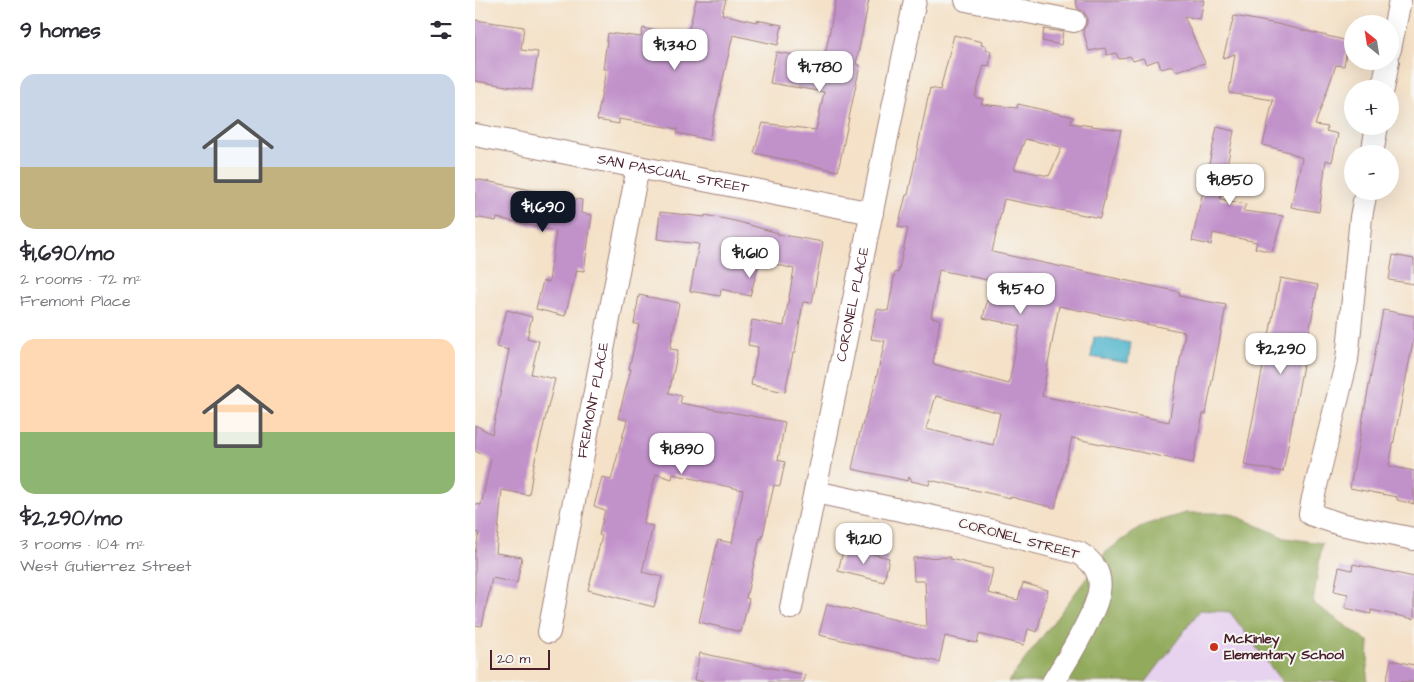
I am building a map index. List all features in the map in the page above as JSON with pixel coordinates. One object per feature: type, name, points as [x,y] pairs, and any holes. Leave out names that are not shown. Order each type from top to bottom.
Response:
[{"type":"street","name":"CORONEL PLACE","points":[[791,608],[915,0]]},
{"type":"street","points":[[966,0],[1074,21]]},
{"type":"street","points":[[1397,15],[1400,0]]},
{"type":"street","name":"SAN PASCUAL STREET","points":[[475,135],[872,213]]},
{"type":"street","name":"FREMONT PLACE","points":[[549,632],[638,167]]},
{"type":"street","points":[[1364,200],[1347,360],[1310,514],[1340,524],[1414,539]]},
{"type":"street","name":"CORONEL STREET","points":[[815,492],[963,523],[1079,553],[1088,558],[1097,570],[1100,589],[1098,602],[1053,682]]},
{"type":"shaded area","name":"McKinley Elementary School","points":[[1199,610],[1230,612],[1282,682],[1146,682]]},
{"type":"green space","points":[[1186,513],[1230,513],[1285,538],[1322,543],[1313,603],[1369,642],[1367,682],[1282,682],[1230,612],[1200,610],[1146,682],[1008,682],[1107,551],[1144,525]]},
{"type":"water","points":[[1094,337],[1131,343],[1128,363],[1091,357]]},
{"type":"building","points":[[696,0],[726,0],[722,14],[756,22],[756,20],[782,25],[778,45],[733,35],[709,140],[677,133],[678,129],[619,119],[619,124],[597,120],[606,69],[603,69],[608,33],[641,37],[643,28],[687,38]]},
{"type":"building","points":[[836,0],[869,0],[856,64],[860,65],[838,171],[754,153],[763,123],[816,130],[824,92],[770,83],[776,52],[824,60]]},
{"type":"building","points":[[1075,0],[1204,0],[1200,19],[1184,16],[1205,63],[1176,71],[1173,66],[1161,69],[1158,60],[1146,64],[1143,58],[1133,61],[1130,56],[1119,59],[1116,53],[1107,55],[1105,48],[1089,51],[1083,30],[1087,24],[1087,17],[1083,11],[1078,9]]},
{"type":"building","points":[[1234,16],[1344,40],[1344,66],[1336,65],[1315,125],[1328,127],[1326,131],[1338,134],[1332,162],[1326,160],[1319,212],[1291,207],[1302,158],[1289,152],[1263,145],[1273,100],[1229,93],[1235,54],[1223,58]]},
{"type":"building","points":[[475,20],[524,27],[521,50],[538,52],[532,90],[475,81]]},
{"type":"building","points":[[1044,29],[1063,32],[1061,45],[1042,41]]},
{"type":"building","points":[[954,35],[982,42],[981,45],[986,46],[986,50],[991,51],[989,66],[984,65],[975,97],[983,99],[981,104],[1017,108],[1018,104],[1073,117],[1070,123],[1121,130],[1100,218],[1004,199],[992,252],[1180,292],[1179,296],[1226,305],[1206,414],[1203,414],[1193,463],[1072,438],[1055,508],[930,480],[929,485],[911,481],[909,477],[908,481],[852,469],[885,341],[871,339],[877,309],[888,311],[895,272],[898,273],[908,229],[898,227],[906,195],[908,195],[930,88],[940,90]],"holes":[[[1025,139],[1062,147],[1049,176],[1014,169]],[[939,270],[992,281],[983,318],[1020,326],[1009,384],[933,364],[940,319],[931,317]],[[1059,306],[1185,332],[1169,422],[1042,396]],[[936,396],[1000,413],[993,445],[926,429]]]},
{"type":"building","points":[[1217,127],[1234,131],[1220,199],[1246,204],[1243,211],[1283,216],[1272,252],[1255,248],[1257,242],[1213,233],[1211,245],[1192,241]]},
{"type":"building","points":[[475,179],[582,200],[581,213],[592,215],[584,271],[577,270],[565,316],[536,309],[543,281],[549,282],[556,231],[497,218],[496,221],[475,217]]},
{"type":"building","points":[[660,212],[705,217],[705,215],[735,221],[777,234],[823,242],[812,303],[803,302],[795,353],[793,353],[785,392],[751,385],[758,347],[748,345],[752,320],[784,326],[794,269],[760,260],[750,296],[721,289],[720,296],[690,291],[699,244],[657,239]]},
{"type":"building","points":[[1393,255],[1414,259],[1414,284],[1389,280]]},
{"type":"building","points":[[1280,278],[1318,285],[1283,472],[1244,465]]},
{"type":"building","points":[[639,295],[679,303],[670,349],[678,350],[669,393],[682,396],[680,403],[785,422],[778,460],[785,462],[780,486],[774,485],[746,598],[749,599],[741,632],[699,622],[718,540],[732,543],[743,490],[673,474],[672,479],[656,474],[643,524],[653,526],[642,572],[662,577],[654,607],[588,590],[602,536],[599,535],[605,510],[594,506],[602,477],[611,480],[627,420],[618,418],[631,369],[629,369],[639,324],[634,324]]},
{"type":"building","points":[[507,310],[532,317],[527,338],[539,341],[531,374],[555,379],[534,464],[529,495],[502,490],[496,553],[522,557],[517,583],[492,578],[482,626],[475,625],[475,553],[479,533],[475,532],[475,504],[481,505],[491,459],[475,451],[475,425],[492,434],[509,350],[497,347]]},
{"type":"building","points":[[1383,310],[1414,316],[1414,337],[1389,466],[1414,471],[1414,504],[1397,500],[1397,497],[1350,488]]},
{"type":"building","points":[[844,547],[889,558],[884,582],[838,571]]},
{"type":"building","points":[[950,557],[950,559],[993,569],[988,593],[1018,600],[1023,583],[1048,590],[1037,632],[1028,629],[1024,645],[979,634],[977,643],[945,636],[939,662],[819,635],[827,604],[927,627],[925,581],[914,581],[913,558]]},
{"type":"building","points":[[1353,564],[1414,577],[1414,619],[1371,610],[1371,614],[1345,608],[1348,594],[1334,591],[1339,567],[1352,570]]},
{"type":"building","points":[[700,653],[805,675],[804,682],[705,682],[694,680]]},
{"type":"building","points":[[1391,660],[1414,665],[1414,682],[1386,682]]},
{"type":"place","name":"McKinley Elementary School","points":[[1214,647]]}]
